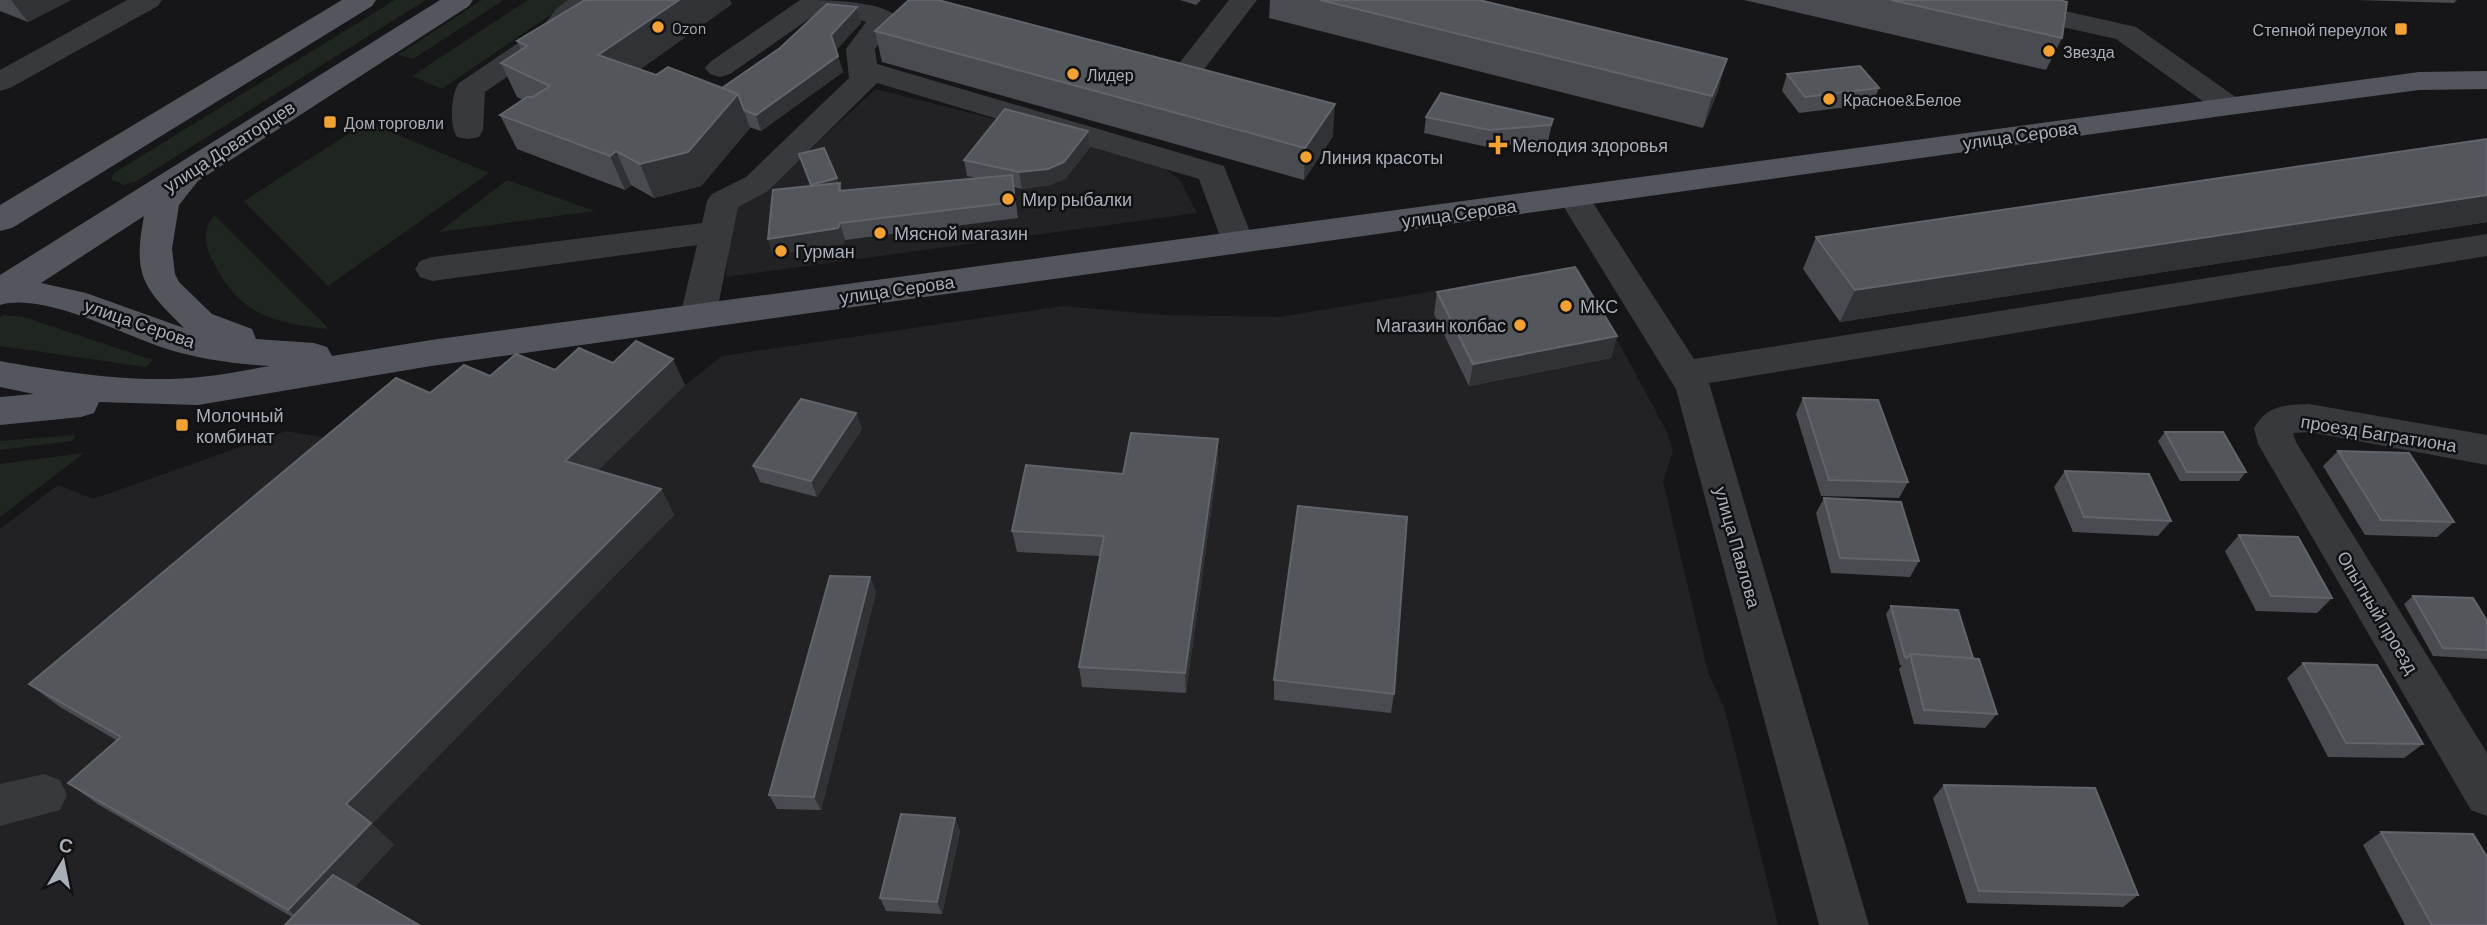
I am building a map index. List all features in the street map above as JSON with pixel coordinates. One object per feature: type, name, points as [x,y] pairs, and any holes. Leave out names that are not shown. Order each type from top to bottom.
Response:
[{"type":"main road","points":[[0,220],[362,0]]},
{"type":"main road","name":"улица Доваторцев","points":[[3,289],[458,0]]},
{"type":"main road","name":"улица Серова","points":[[0,411],[198,391],[698,316],[2229,106],[2419,81],[2487,80]]},
{"type":"main road","name":"улица Серова","points":[[192,170],[163,202],[155,249],[158,274],[165,289],[200,323],[248,341],[323,357]]},
{"type":"main road","name":"улица Серова","points":[[3,289],[84,304],[175,339],[236,351],[323,357],[431,354]]},
{"type":"main road","name":"улица Серова","points":[[0,374],[47,383],[117,390],[198,391]]},
{"type":"street","points":[[4,75],[148,0]]},
{"type":"street","points":[[468,130],[470,89],[553,32],[567,14],[586,0]]},
{"type":"street","points":[[698,316],[723,201],[757,184],[864,80],[860,49],[884,18],[820,0],[720,68]]},
{"type":"street","points":[[1188,71],[1243,0]]},
{"type":"street","points":[[1978,0],[2126,33],[2229,106]]},
{"type":"street","points":[[862,69],[1213,173],[1237,242]]},
{"type":"street","name":"улица Павлова","points":[[1573,196],[1694,388],[1844,925]]},
{"type":"street","points":[[432,269],[716,232]]},
{"type":"street","points":[[1687,373],[2487,245]]},
{"type":"street","name":"проезд Багратиона","points":[[2273,428],[2284,419],[2309,418],[2487,450]]},
{"type":"street","name":"Опытный проезд","points":[[2273,428],[2277,444],[2487,795]]},
{"type":"street","points":[[0,805],[44,795]]},
{"type":"shaded area","points":[[395,0],[426,0],[135,182],[124,185],[111,179],[114,173]]},
{"type":"shaded area","points":[[482,0],[504,0],[413,59],[398,55]]},
{"type":"shaded area","points":[[528,0],[572,0],[442,89],[412,76]]},
{"type":"shaded area","points":[[876,89],[1150,158],[1180,180],[1197,213],[726,277],[731,206],[766,189]]},
{"type":"shaded area","points":[[367,122],[489,173],[328,286],[244,201]]},
{"type":"shaded area","points":[[507,180],[595,211],[439,232]]},
{"type":"shaded area","points":[[214,216],[329,329],[272,318],[243,302],[220,275],[208,250],[207,230]]},
{"type":"shaded area","points":[[1578,267],[1667,432],[1673,451],[1663,481],[1708,672],[1725,710],[1778,925],[0,925],[0,529],[58,485],[93,499],[286,431],[368,445],[649,368],[685,385],[722,356],[1063,306],[1162,315],[1280,317]]},
{"type":"shaded area","points":[[0,317],[24,317],[153,360],[146,367],[0,346]]},
{"type":"shaded area","points":[[76,435],[72,441],[0,450],[0,441]]},
{"type":"shaded area","points":[[84,453],[0,517],[0,464]]},
{"type":"building","points":[[585,0],[679,0],[598,55],[656,75],[668,67],[738,94],[688,152],[640,164],[616,151],[610,156],[500,115],[550,86],[501,63],[527,46],[517,41]]},
{"type":"building","points":[[909,0],[938,0],[1335,104],[1305,148],[875,31]]},
{"type":"building","points":[[1320,0],[1479,0],[1727,59],[1712,96]]},
{"type":"building","points":[[1891,0],[2059,0],[2067,2],[2062,38]]},
{"type":"building","points":[[827,4],[857,7],[831,35],[838,56],[756,115],[744,110],[738,94],[722,88],[780,48]]},
{"type":"building","points":[[1860,66],[1879,88],[1805,97],[1787,74]]},
{"type":"building","points":[[1441,93],[1553,119],[1551,125],[1489,130],[1426,117]]},
{"type":"building","points":[[1005,109],[1088,131],[1064,162],[1048,169],[1019,172],[964,160]]},
{"type":"building","points":[[2487,139],[2487,195],[1855,290],[1816,237]]},
{"type":"building","points":[[824,148],[837,178],[811,185],[799,154]]},
{"type":"building","points":[[1012,175],[1015,202],[840,223],[838,228],[768,239],[773,190],[840,183],[839,191]]},
{"type":"building","points":[[1575,267],[1617,336],[1473,364],[1437,292]]},
{"type":"building","points":[[636,341],[673,359],[565,461],[661,489],[346,804],[371,823],[288,910],[68,783],[121,737],[29,684],[396,378],[430,393],[464,365],[490,376],[516,354],[555,370],[579,348],[613,363]]},
{"type":"building","points":[[1803,398],[1878,400],[1908,482],[1829,480]]},
{"type":"building","points":[[801,399],[856,413],[811,481],[753,466]]},
{"type":"building","points":[[2165,432],[2223,432],[2246,472],[2187,472]]},
{"type":"building","points":[[1131,433],[1218,439],[1185,673],[1079,667],[1104,536],[1012,531],[1026,465],[1123,474]]},
{"type":"building","points":[[2338,451],[2409,453],[2454,522],[2381,520]]},
{"type":"building","points":[[2065,471],[2149,474],[2171,521],[2084,517]]},
{"type":"building","points":[[1824,498],[1901,502],[1919,561],[1840,558]]},
{"type":"building","points":[[1298,506],[1407,517],[1394,694],[1274,680]]},
{"type":"building","points":[[2239,535],[2298,537],[2332,598],[2271,596]]},
{"type":"building","points":[[830,576],[870,577],[814,797],[769,795]]},
{"type":"building","points":[[2413,596],[2473,598],[2487,621],[2487,650],[2443,648]]},
{"type":"building","points":[[1891,606],[1958,610],[1973,658],[1910,654],[1905,657]]},
{"type":"building","points":[[1910,654],[1979,659],[1997,714],[1924,710]]},
{"type":"building","points":[[2303,663],[2377,665],[2423,744],[2346,743]]},
{"type":"building","points":[[1944,785],[2095,788],[2138,895],[1979,891]]},
{"type":"building","points":[[901,814],[955,818],[937,902],[880,898]]},
{"type":"building","points":[[2381,832],[2473,834],[2487,857],[2487,925],[2432,925]]},
{"type":"building","points":[[333,875],[419,925],[285,925]]},
{"type":"place","name":"Ozon","points":[[658,27]]},
{"type":"place","name":"Степной переулок","points":[[2401,29]]},
{"type":"place","name":"Звезда","points":[[2049,51]]},
{"type":"place","name":"Лидер","points":[[1073,74]]},
{"type":"place","name":"Красное&Белое","points":[[1829,99]]},
{"type":"place","name":"Дом торговли","points":[[330,122]]},
{"type":"place","name":"Мелодия здоровья","points":[[1498,145]]},
{"type":"place","name":"Линия красоты","points":[[1306,157]]},
{"type":"place","name":"Мир рыбалки","points":[[1008,199]]},
{"type":"place","name":"Мясной магазин","points":[[880,233]]},
{"type":"place","name":"Гурман","points":[[781,251]]},
{"type":"place","name":"МКС","points":[[1566,306]]},
{"type":"place","name":"Магазин колбас","points":[[1520,325]]},
{"type":"place","name":"Молочный комбинат","points":[[182,425]]}]
